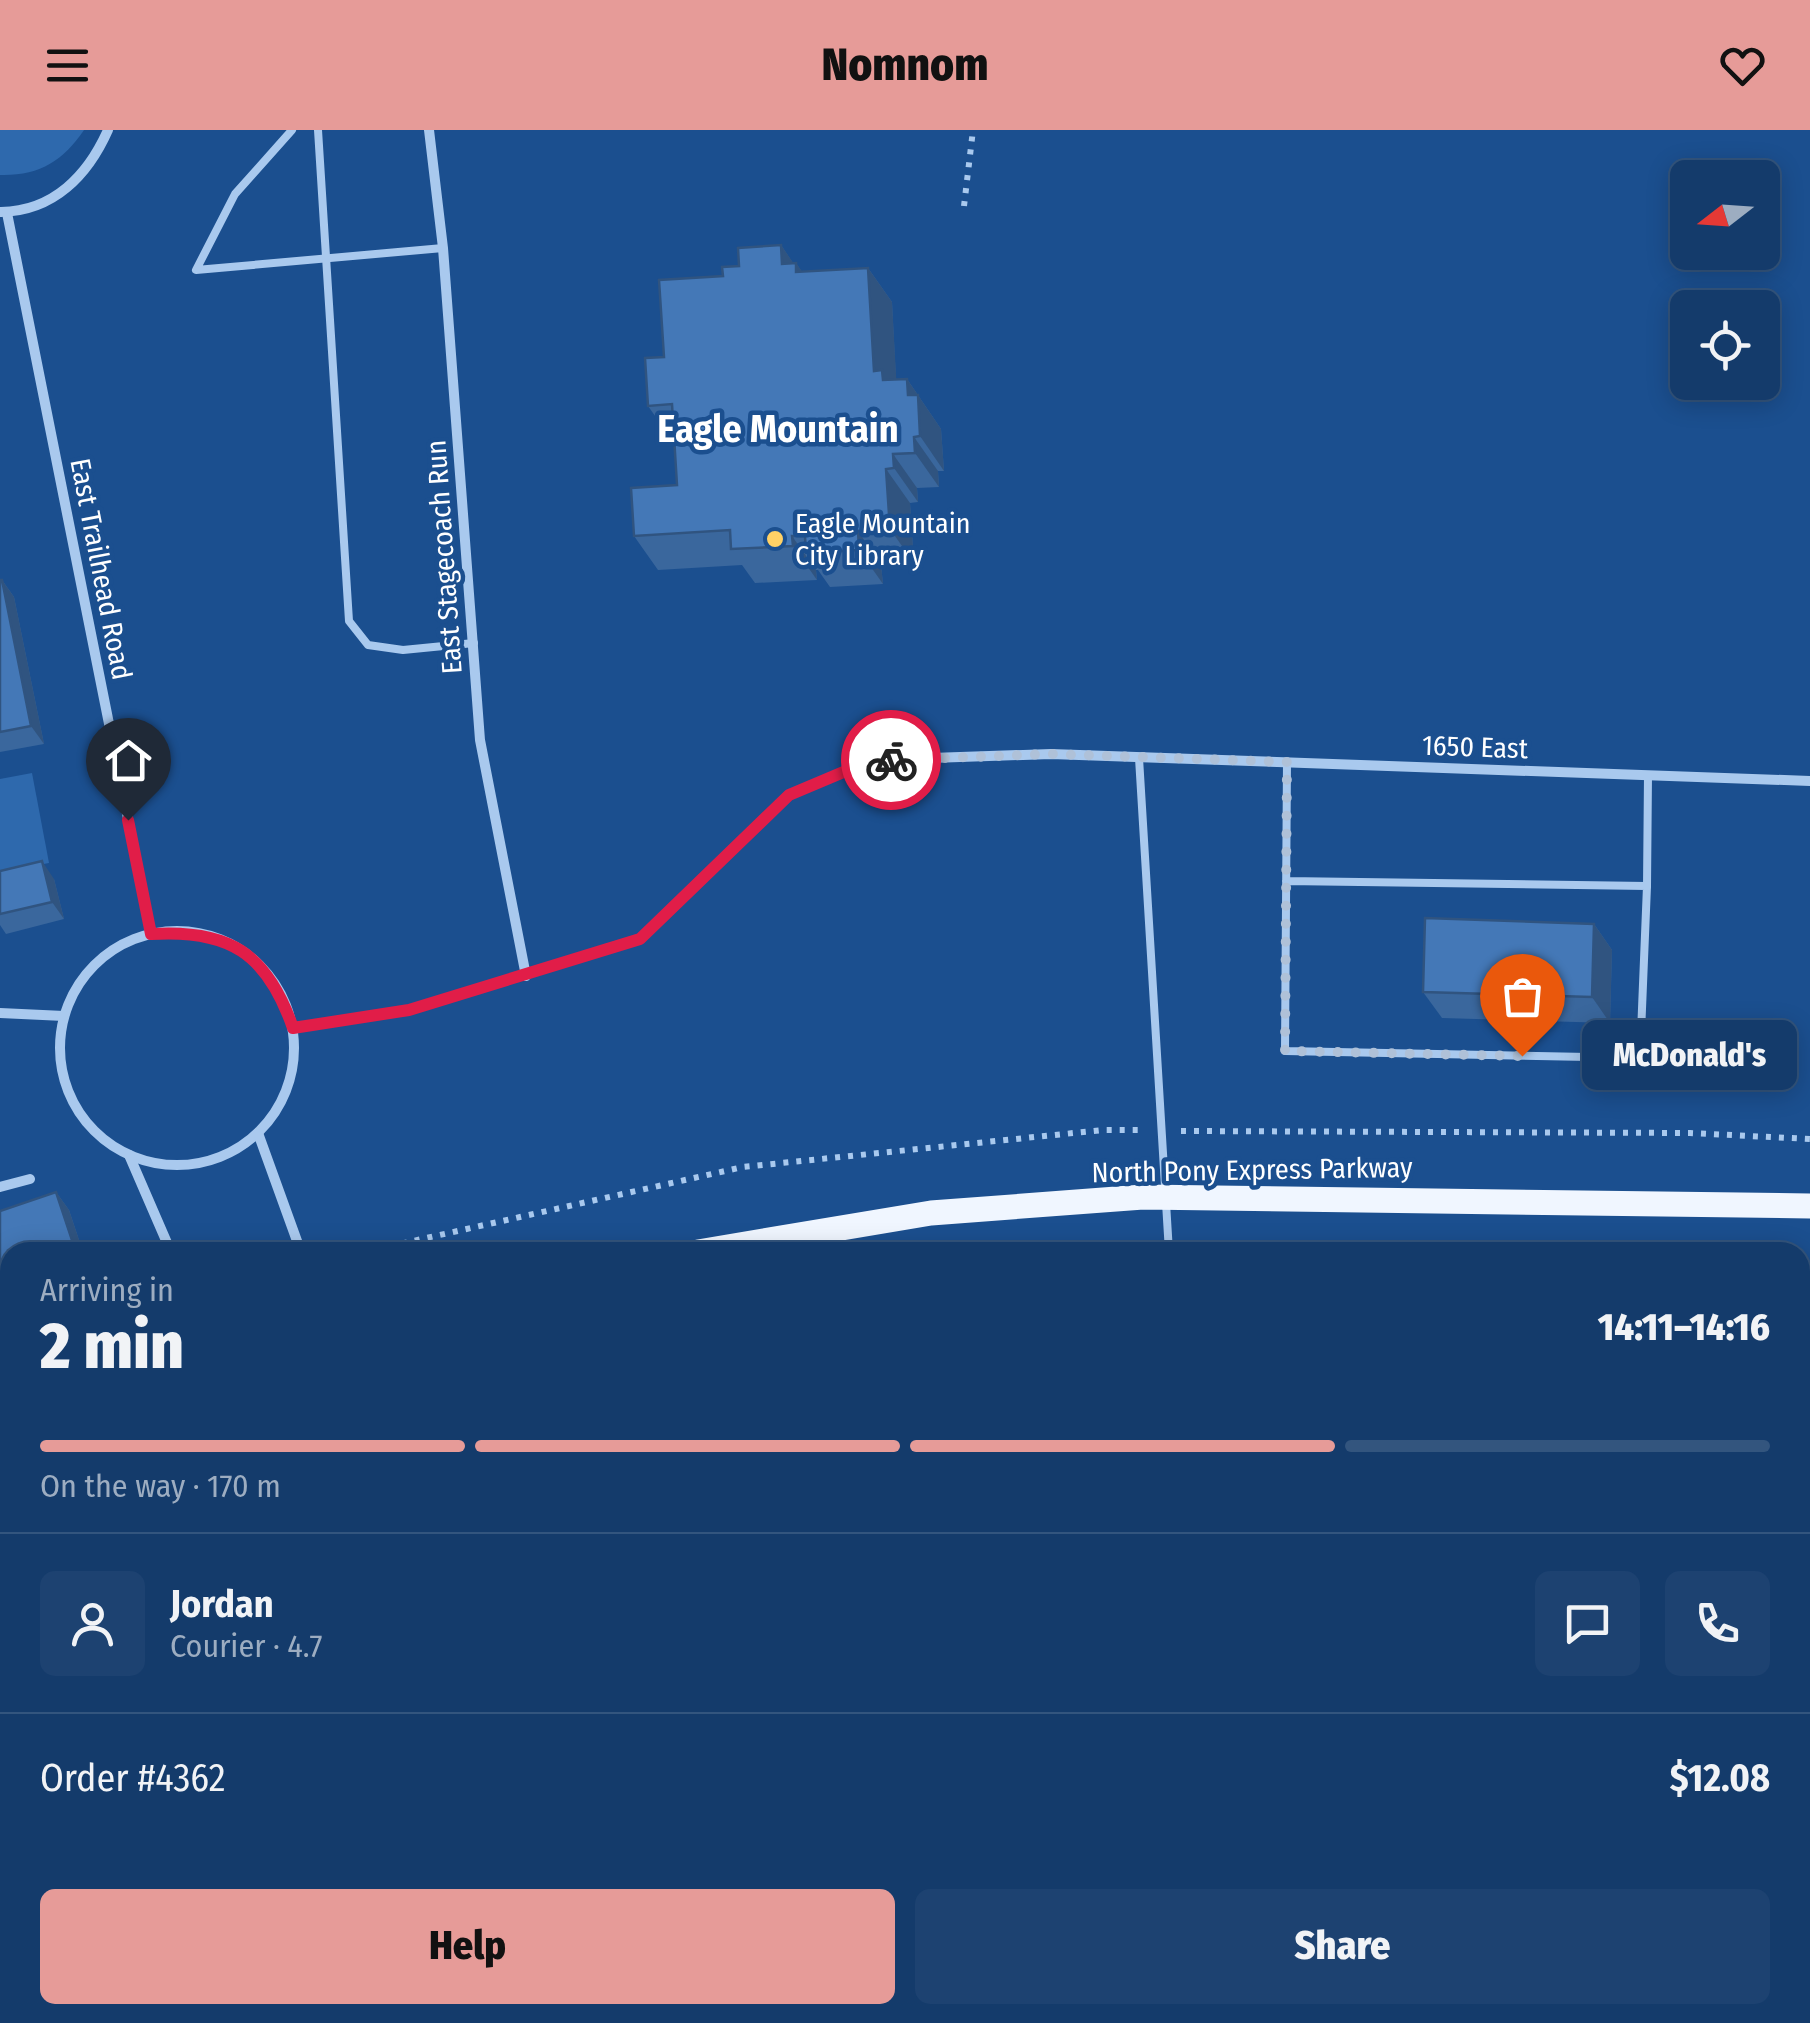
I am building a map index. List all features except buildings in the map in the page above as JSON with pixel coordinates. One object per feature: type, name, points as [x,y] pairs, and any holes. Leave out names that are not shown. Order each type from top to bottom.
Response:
[{"type":"main road","name":"North Pony Express Parkway","points":[[759,1242],[931,1214],[1165,1197],[1810,1206]]},
{"type":"street","points":[[3,212],[46,203],[75,184],[95,159],[108,130]]},
{"type":"street","name":"East Stagecoach Run","points":[[429,130],[442,248],[480,740],[526,976]]},
{"type":"street","name":"East Trailhead Road","points":[[3,212],[151,934]]},
{"type":"street","name":"1650 East","points":[[293,1028],[409,1010],[640,939],[789,795],[872,760],[1051,754],[1810,781]]},
{"type":"street","points":[[189,931],[226,941],[257,962],[280,992],[293,1028],[294,1057],[277,1111],[258,1133],[230,1154],[197,1164],[162,1165],[129,1155],[101,1137],[79,1112],[65,1082],[60,1050],[64,1016],[77,988],[96,963],[122,945],[151,934],[189,931]]},
{"type":"street","points":[[0,1013],[64,1016]]},
{"type":"street","points":[[258,1133],[298,1242]]},
{"type":"street","points":[[129,1155],[168,1242]]},
{"type":"street","points":[[0,1186],[30,1179]]},
{"type":"lane","points":[[292,130],[235,194],[196,270],[442,248]]},
{"type":"lane","points":[[318,130],[349,621],[368,644],[403,650],[474,643]]},
{"type":"lane","points":[[1139,758],[1167,1242]]},
{"type":"lane","points":[[1287,762],[1285,1051],[1640,1058],[1648,775]]},
{"type":"lane","points":[[1286,881],[1647,886]]},
{"type":"path","points":[[964,206],[973,130]]},
{"type":"path","points":[[409,1242],[743,1167],[1103,1130],[1690,1133],[1810,1139]]},
{"type":"shaded area","points":[[0,130],[84,130],[68,150],[49,164],[27,173],[0,175]]},
{"type":"shaded area","points":[[32,773],[49,863],[0,872],[0,779]]},
{"type":"way so far","points":[[891,760],[1051,754],[1287,762],[1285,1051],[1522,1056]]},
{"type":"place","name":"Eagle Mountain City Library","points":[[775,539]]},
{"type":"place","name":"McDonald's","points":[[1522,1056]]},
{"type":"district","name":"Eagle Mountain","points":[[778,429]]},
{"type":"route","points":[[128,820],[151,934],[189,931],[226,941],[257,962],[280,992],[293,1028],[409,1010],[640,939],[789,795],[872,760],[891,760]]}]
